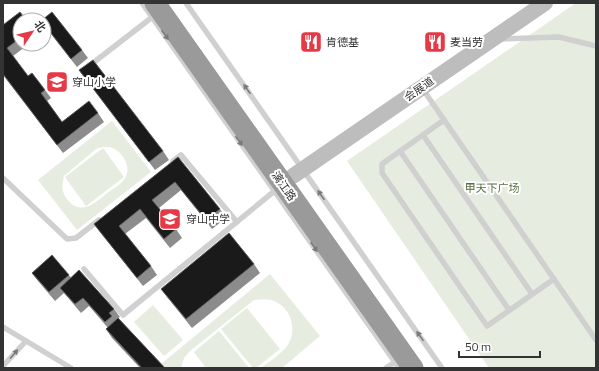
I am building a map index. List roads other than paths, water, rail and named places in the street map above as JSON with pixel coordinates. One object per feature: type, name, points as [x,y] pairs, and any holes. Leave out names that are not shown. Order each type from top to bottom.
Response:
[{"type":"highway","name":"漓江路","points":[[161,8],[429,368]]},
{"type":"highway","name":"漓江路","points":[[289,180],[404,365]]},
{"type":"street","name":"会展道","points":[[289,180],[545,3]]},
{"type":"lane","points":[[142,3],[161,8]]},
{"type":"lane","points":[[186,3],[289,180],[442,368]]},
{"type":"lane","points":[[82,71],[161,8]]},
{"type":"lane","points":[[492,39],[559,37],[596,46]]},
{"type":"lane","points":[[422,87],[596,340]]},
{"type":"lane","points":[[444,120],[382,164],[382,173],[487,326],[554,279]]},
{"type":"lane","points":[[423,135],[532,294]]},
{"type":"lane","points":[[400,151],[509,310]]},
{"type":"lane","points":[[169,164],[181,154],[237,222]]},
{"type":"lane","points":[[3,178],[67,239],[76,238],[107,214]]},
{"type":"lane","points":[[84,269],[123,315],[289,180]]},
{"type":"lane","points":[[3,327],[71,368]]},
{"type":"lane","points":[[3,366],[26,341]]},
{"type":"lane","points":[[386,368],[404,365]]},
{"type":"lane","points":[[399,368],[404,365]]},
{"type":"place","name":"肯德基","points":[[311,42]]},
{"type":"place","name":"麦当劳","points":[[435,42]]},
{"type":"place","name":"穿山小学","points":[[57,82]]},
{"type":"place","name":"穿山中学","points":[[170,219]]},
{"type":"park label","name":"甲天下广场","points":[[492,188]]}]
